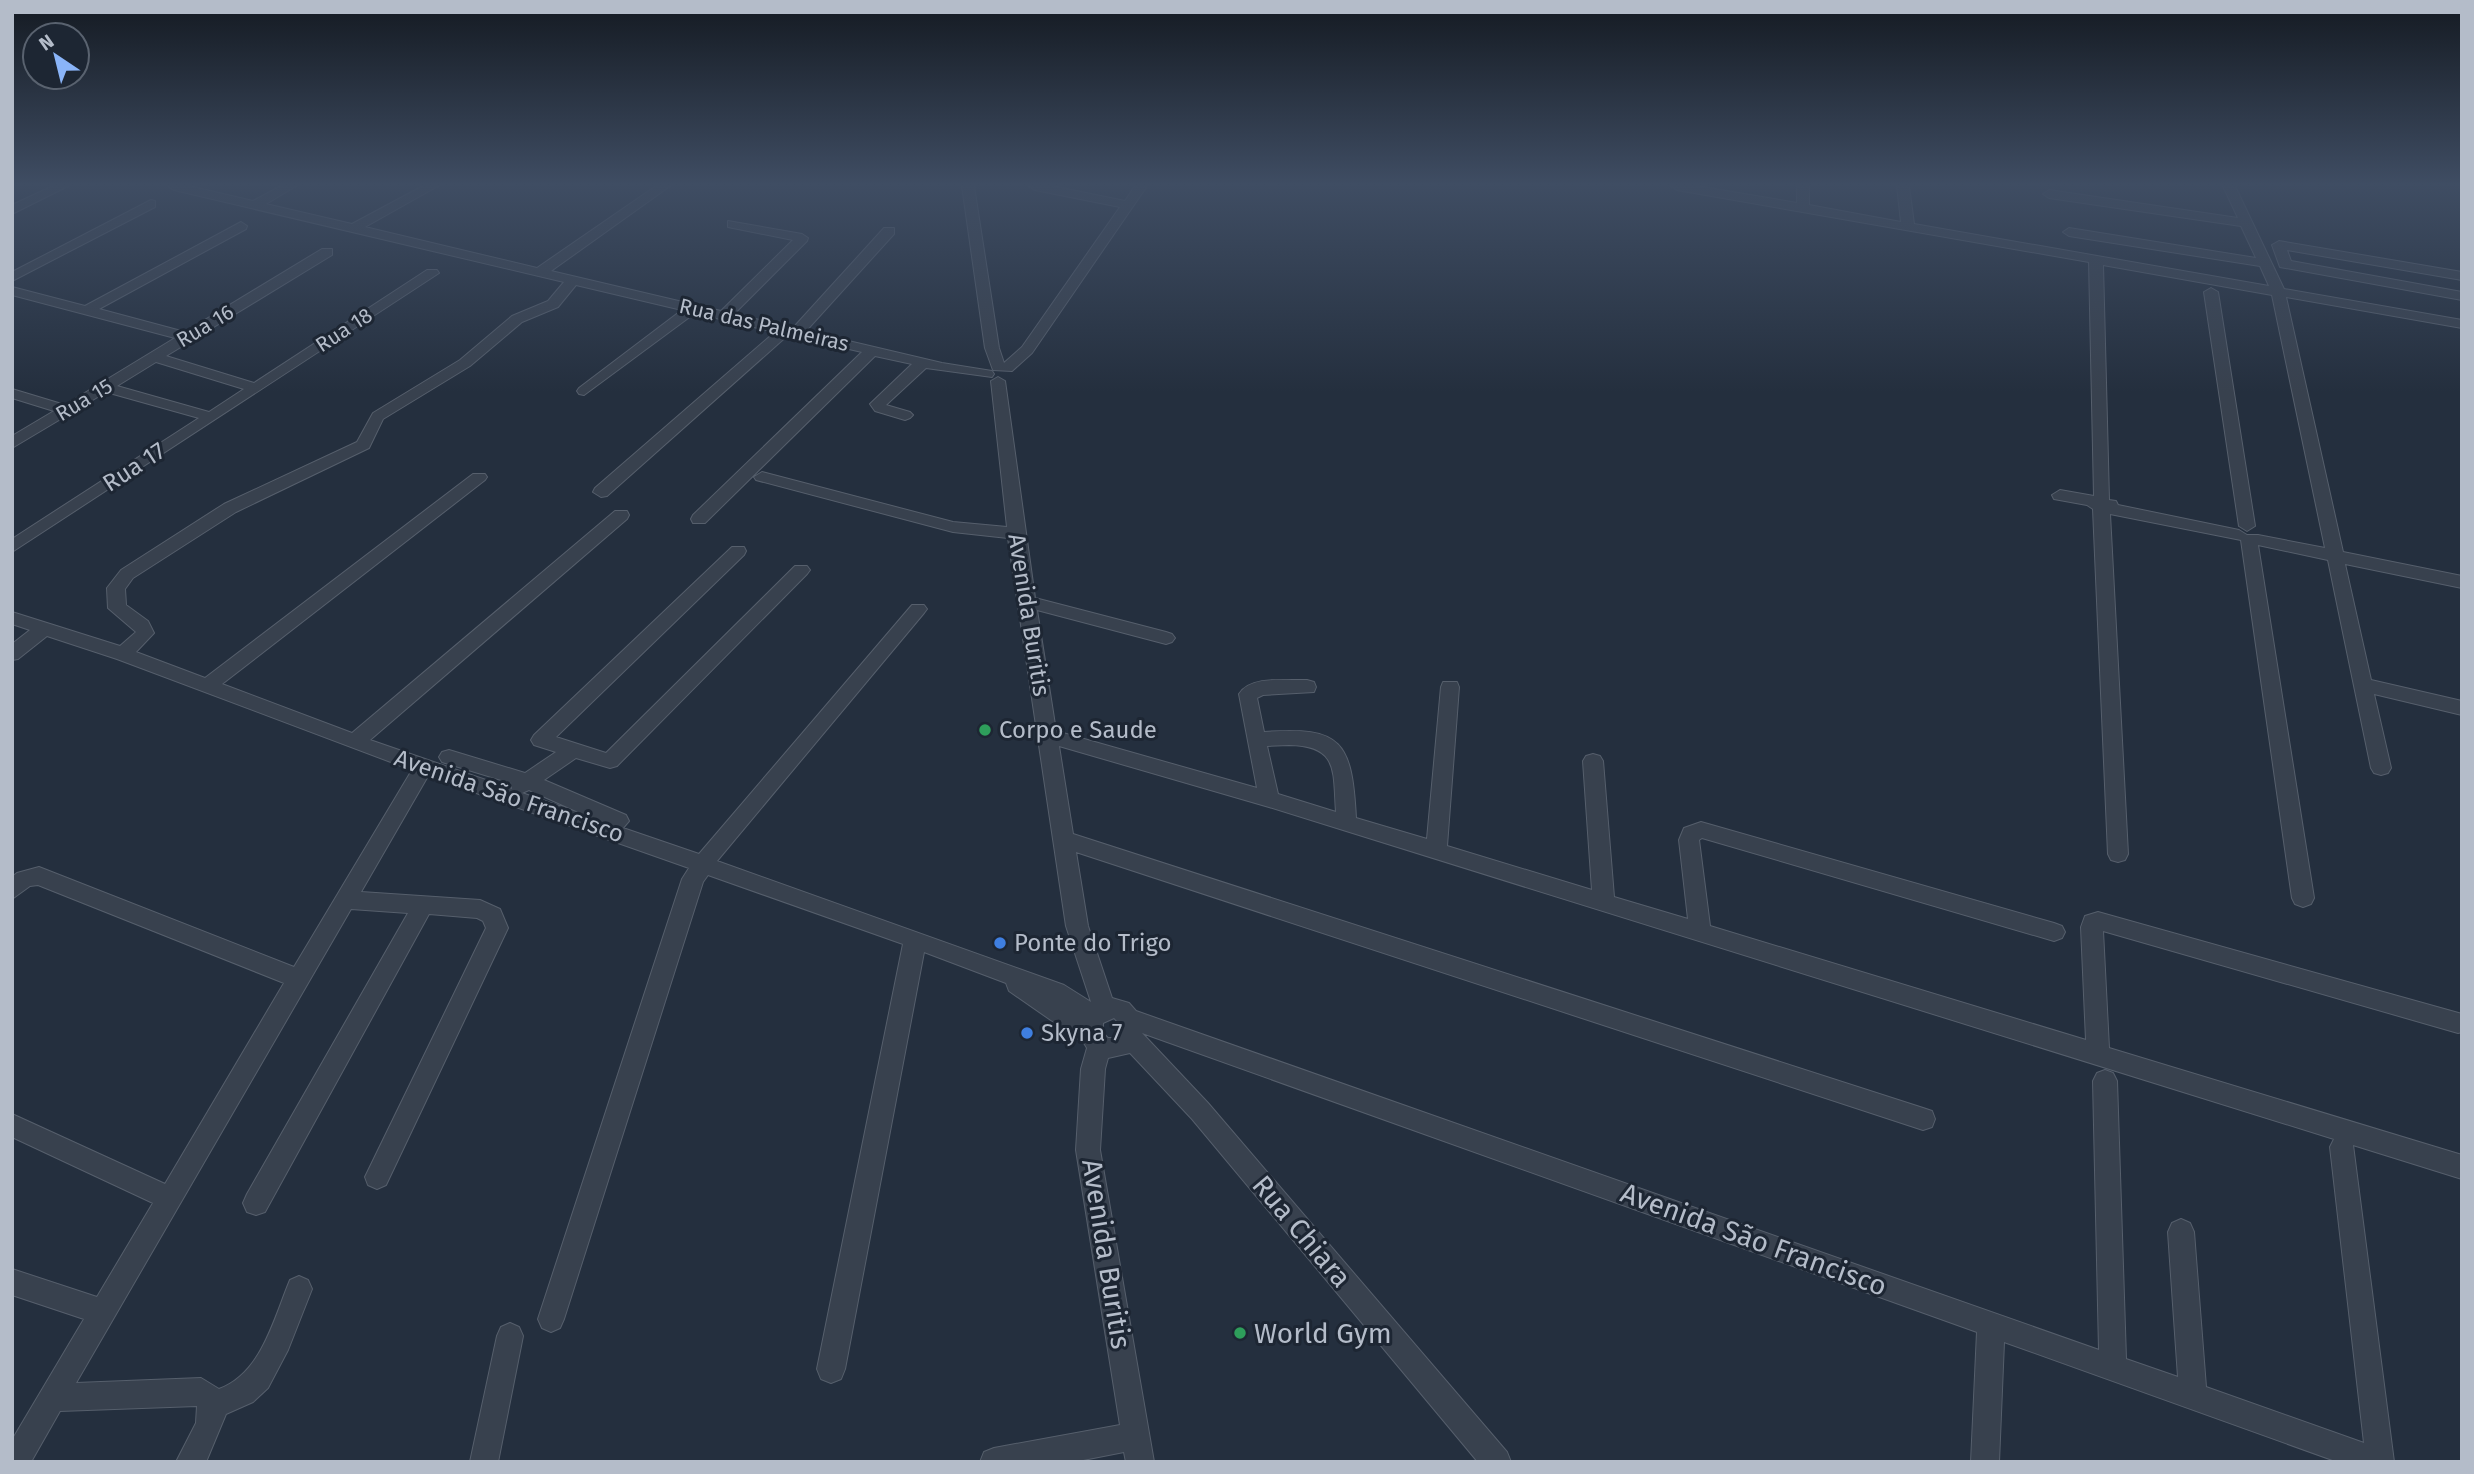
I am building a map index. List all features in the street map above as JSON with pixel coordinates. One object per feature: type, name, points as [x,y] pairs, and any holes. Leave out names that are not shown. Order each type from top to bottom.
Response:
[{"type":"street","points":[[12,277],[54,255]]},
{"type":"street","points":[[86,312],[189,255]]},
{"type":"street","name":"Rua 16","points":[[156,357],[324,255]]},
{"type":"street","name":"Rua das Palmeiras","points":[[466,255],[922,363],[997,373]]},
{"type":"street","points":[[540,272],[565,255]]},
{"type":"street","points":[[724,316],[785,255]]},
{"type":"street","points":[[601,492],[790,331],[865,255]]},
{"type":"street","name":"Avenida Buritis","points":[[978,255],[1062,839],[1097,1026],[1088,1150],[1139,1449]]},
{"type":"street","points":[[997,373],[1027,350],[1093,255]]},
{"type":"street","points":[[2066,255],[2462,324]]},
{"type":"street","points":[[2245,255],[2262,257],[2281,255],[2285,264],[2462,296]]},
{"type":"street","points":[[2337,255],[2462,276]]},
{"type":"street","points":[[2262,257],[2278,291],[2381,768]]},
{"type":"street","points":[[2096,260],[2102,503],[2118,854]]},
{"type":"street","name":"Rua 18","points":[[256,388],[432,273]]},
{"type":"street","points":[[123,654],[145,633],[142,625],[117,608],[114,599],[119,582],[136,566],[230,508],[363,445],[378,416],[465,363],[517,318],[553,304],[573,280]]},
{"type":"street","points":[[12,291],[188,337]]},
{"type":"street","points":[[2211,292],[2303,898]]},
{"type":"street","points":[[584,391],[692,308]]},
{"type":"street","points":[[699,519],[872,351]]},
{"type":"street","points":[[156,357],[256,388]]},
{"type":"street","name":"Rua 15","points":[[12,443],[156,357]]},
{"type":"street","points":[[905,415],[880,408],[878,404],[922,363]]},
{"type":"street","points":[[105,387],[211,417]]},
{"type":"street","name":"Rua 17","points":[[12,547],[256,388]]},
{"type":"street","points":[[12,393],[66,410]]},
{"type":"street","points":[[209,685],[478,477]]},
{"type":"street","points":[[762,477],[953,527],[1016,533]]},
{"type":"street","points":[[2060,495],[2293,542],[2462,582]]},
{"type":"street","points":[[355,742],[621,515]]},
{"type":"street","points":[[738,551],[541,740],[610,761],[801,570]]},
{"type":"street","points":[[1028,601],[1166,638]]},
{"type":"street","points":[[551,1319],[693,879],[702,864],[918,609]]},
{"type":"street","name":"Avenida São Francisco","points":[[12,618],[123,654],[355,742],[915,939],[1005,975],[1097,1026],[1119,1010],[1129,1027],[1990,1324],[2193,1397],[2337,1455],[2379,1462]]},
{"type":"street","points":[[12,654],[43,629]]},
{"type":"street","points":[[2362,684],[2462,708]]},
{"type":"street","points":[[1269,799],[1248,694],[1261,688],[1307,687]]},
{"type":"street","points":[[1436,852],[1450,687]]},
{"type":"street","points":[[1049,736],[1269,799],[2462,1167]]},
{"type":"street","points":[[1256,740],[1297,738],[1321,742],[1332,748],[1338,757],[1346,823]]},
{"type":"street","points":[[508,795],[574,750]]},
{"type":"street","points":[[449,757],[528,781],[619,821]]},
{"type":"street","points":[[1593,761],[1604,903]]},
{"type":"street","points":[[15,1462],[424,765]]},
{"type":"street","points":[[1700,932],[1689,840],[1691,834],[1701,830],[2054,932]]},
{"type":"street","points":[[1062,839],[1923,1119]]},
{"type":"street","points":[[12,890],[30,877],[45,878],[298,979]]},
{"type":"street","points":[[346,900],[489,911],[497,928],[377,1177]]},
{"type":"street","points":[[256,1203],[422,907]]},
{"type":"street","points":[[2098,1053],[2092,926],[2093,922],[2098,920],[2458,1023]]},
{"type":"street","points":[[831,1369],[915,939]]},
{"type":"street","points":[[1097,1026],[1116,1046],[1129,1027]]},
{"type":"street","name":"Rua Chiara","points":[[1129,1027],[1497,1462]]},
{"type":"street","points":[[2105,1081],[2113,1368]]},
{"type":"street","points":[[12,1125],[169,1198]]},
{"type":"street","points":[[2342,1147],[2379,1462]]},
{"type":"street","points":[[2181,1232],[2193,1397]]},
{"type":"street","points":[[12,1282],[103,1312]]},
{"type":"street","points":[[213,1405],[237,1397],[253,1385],[265,1367],[299,1289]]},
{"type":"street","points":[[1985,1462],[1990,1324]]},
{"type":"street","points":[[484,1462],[510,1336]]},
{"type":"street","points":[[52,1398],[201,1392],[207,1395],[213,1405],[213,1417],[190,1462]]},
{"type":"street","points":[[994,1462],[1139,1449]]},
{"type":"place","name":"Corpo e Saude","points":[[985,730]]},
{"type":"place","name":"Ponte do Trigo","points":[[1000,943]]},
{"type":"place","name":"Skyna 7","points":[[1027,1033]]},
{"type":"place","name":"World Gym","points":[[1240,1333]]}]
